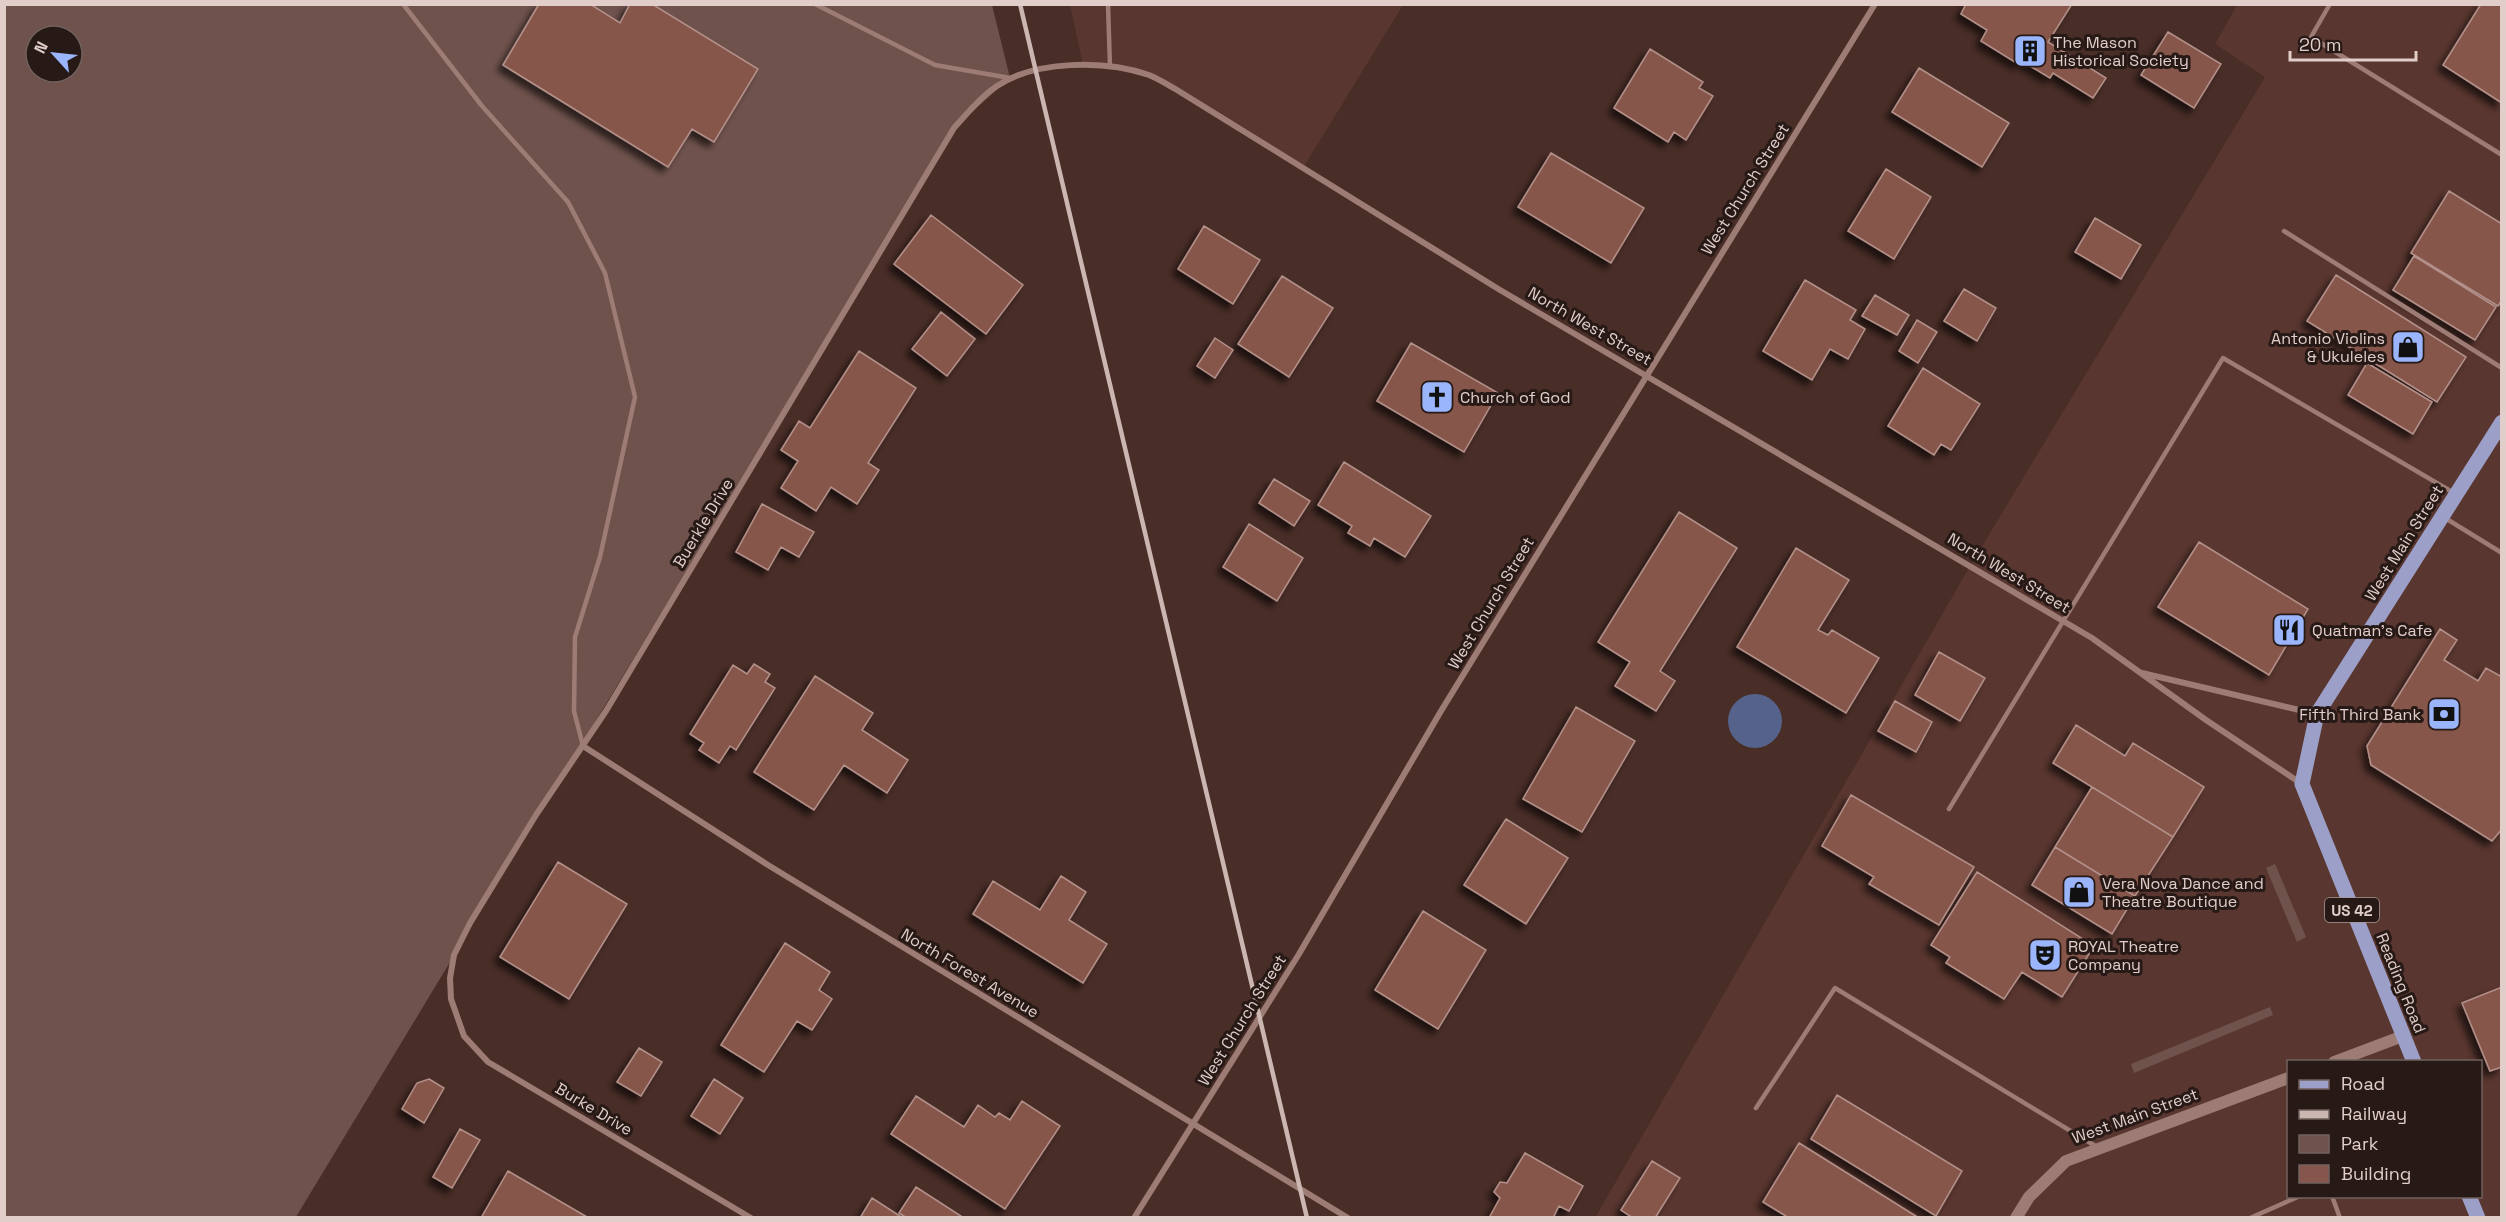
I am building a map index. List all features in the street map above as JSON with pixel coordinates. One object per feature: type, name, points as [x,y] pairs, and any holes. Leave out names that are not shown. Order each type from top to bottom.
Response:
[{"type":"main road","name":"West Main Street","points":[[2302,784],[2318,714],[2456,494],[2493,442],[2502,422]]},
{"type":"main road","name":"Reading Road","points":[[2302,784],[2413,1060]]},
{"type":"main road","points":[[2339,1060],[2403,1036]]},
{"type":"main road","name":"West Main Street","points":[[2016,1218],[2029,1197],[2066,1161],[2287,1079]]},
{"type":"main road","points":[[2469,1198],[2478,1218]]},
{"type":"street","name":"West Church Street","points":[[1134,1218],[1299,954],[1441,711],[1875,4]]},
{"type":"street","name":"North West Street","points":[[1010,78],[1035,69],[1083,65],[1110,67],[1150,75],[1500,290],[1647,374],[2063,620],[2302,784]]},
{"type":"street","name":"Buerkle Drive","points":[[451,999],[450,978],[454,955],[470,923],[536,815],[618,690],[954,128],[994,88],[1010,78]]},
{"type":"street","name":"North West Street","points":[[2139,672],[2318,714]]},
{"type":"street","name":"North Forest Avenue","points":[[583,746],[768,865],[1348,1218]]},
{"type":"street","name":"Burke Drive","points":[[451,999],[464,1036],[488,1062],[751,1218]]},
{"type":"lane","points":[[403,4],[482,106],[568,202],[605,273],[634,397],[600,557],[575,637],[574,711],[583,746]]},
{"type":"lane","points":[[815,4],[935,64],[1010,78]]},
{"type":"lane","points":[[1108,4],[1110,67]]},
{"type":"lane","points":[[2330,4],[2311,37],[2502,155]]},
{"type":"lane","points":[[2284,231],[2502,368]]},
{"type":"lane","points":[[1949,808],[2223,358],[2456,494]]},
{"type":"lane","points":[[2443,516],[2502,553]]},
{"type":"lane","points":[[1756,1108],[1834,988],[2099,1148]]},
{"type":"lane","points":[[2250,1218],[2298,1198]]},
{"type":"lane","points":[[2332,1198],[2340,1218]]},
{"type":"shaded area","points":[[1070,5],[1403,5],[1303,168],[1150,75],[1083,65]]},
{"type":"shaded area","points":[[2237,5],[2501,5],[2501,1217],[1595,1218],[1970,566],[2265,77],[2215,44]]},
{"type":"green space","points":[[5,5],[992,5],[1010,78],[954,128],[296,1217],[5,1218]]},
{"type":"green space","points":[[2275,864],[2306,937],[2297,942],[2266,868]]},
{"type":"green space","points":[[2270,1007],[2273,1015],[2134,1073],[2131,1064]]},
{"type":"water","points":[[1750,694],[1760,694],[1770,698],[1778,706],[1782,721],[1778,736],[1770,744],[1760,748],[1750,748],[1740,744],[1732,736],[1728,726],[1728,716],[1732,706],[1740,698]]},
{"type":"building","points":[[539,4],[590,4],[620,23],[630,4],[652,4],[758,69],[714,142],[692,129],[668,167],[503,65]]},
{"type":"building","name":"The Mason Historical Society","points":[[1966,4],[2072,4],[2048,42],[2106,78],[2093,98],[2053,73],[2050,78],[2020,60],[2018,64],[1981,41],[1987,30],[1961,14]]},
{"type":"building","points":[[2481,4],[2502,4],[2502,103],[2443,65]]},
{"type":"building","points":[[2168,32],[2221,64],[2194,108],[2141,75]]},
{"type":"building","points":[[1650,49],[1703,82],[1699,88],[1713,96],[1686,140],[1674,132],[1668,142],[1614,108]]},
{"type":"building","points":[[1919,68],[2009,123],[1982,167],[1892,112]]},
{"type":"building","points":[[1551,153],[1644,208],[1611,263],[1518,207]]},
{"type":"building","points":[[1886,169],[1931,197],[1894,259],[1848,231]]},
{"type":"building","points":[[2449,191],[2502,224],[2502,300],[2498,306],[2411,253]]},
{"type":"building","points":[[931,215],[1023,285],[986,334],[894,264]]},
{"type":"building","points":[[2095,218],[2141,245],[2121,279],[2075,252]]},
{"type":"building","points":[[1204,226],[1260,260],[1233,304],[1178,269]]},
{"type":"building","points":[[2414,256],[2496,307],[2475,340],[2393,290]]},
{"type":"building","points":[[2336,275],[2466,357],[2437,402],[2307,321]]},
{"type":"building","points":[[1282,276],[1333,308],[1289,377],[1238,344]]},
{"type":"building","points":[[1805,280],[1856,310],[1850,320],[1865,329],[1848,359],[1830,349],[1812,380],[1763,351]]},
{"type":"building","points":[[1964,289],[1996,308],[1977,341],[1944,321]]},
{"type":"building","points":[[1875,295],[1909,315],[1897,335],[1862,316]]},
{"type":"building","points":[[941,312],[975,339],[947,376],[912,349]]},
{"type":"building","points":[[1917,320],[1937,332],[1918,363],[1899,351]]},
{"type":"building","points":[[1215,338],[1233,350],[1215,378],[1197,366]]},
{"type":"building","name":"Church of God","points":[[1411,343],[1498,393],[1464,452],[1377,401]]},
{"type":"building","points":[[859,351],[916,388],[868,463],[879,470],[857,504],[831,487],[816,511],[781,488],[798,461],[781,450],[799,421],[810,428]]},
{"type":"building","points":[[2367,363],[2432,402],[2413,434],[2348,395]]},
{"type":"building","points":[[1923,368],[1980,404],[1951,450],[1941,444],[1934,455],[1888,426]]},
{"type":"building","points":[[1344,462],[1431,516],[1405,557],[1374,538],[1370,546],[1348,533],[1352,526],[1318,505]]},
{"type":"building","points":[[1274,479],[1310,501],[1294,526],[1259,503]]},
{"type":"building","points":[[762,504],[814,532],[799,557],[781,547],[768,570],[736,552]]},
{"type":"building","points":[[1679,512],[1737,548],[1660,671],[1675,681],[1656,711],[1615,686],[1630,662],[1598,642]]},
{"type":"building","points":[[1249,524],[1303,558],[1277,601],[1223,567]]},
{"type":"building","points":[[2199,542],[2308,609],[2269,675],[2158,607]]},
{"type":"building","points":[[1796,548],[1849,580],[1818,630],[1828,635],[1832,630],[1879,658],[1846,713],[1737,647]]},
{"type":"building","name":"Fifth Third Bank","points":[[2440,629],[2457,640],[2444,660],[2478,681],[2486,668],[2502,677],[2502,829],[2492,841],[2371,765],[2367,746]]},
{"type":"building","points":[[1939,652],[1985,678],[1960,721],[1915,695]]},
{"type":"building","points":[[754,664],[770,674],[765,682],[775,688],[736,750],[730,746],[719,763],[699,750],[704,743],[690,734],[733,665],[747,674]]},
{"type":"building","points":[[815,676],[873,713],[862,730],[908,760],[887,793],[844,765],[814,810],[754,772]]},
{"type":"building","points":[[1895,701],[1932,722],[1916,752],[1878,731]]},
{"type":"building","points":[[1576,707],[1635,741],[1582,832],[1523,799]]},
{"type":"building","points":[[2076,725],[2125,756],[2133,743],[2204,787],[2173,837],[2053,763]]},
{"type":"building","points":[[2092,787],[2173,837],[2135,896],[2055,847]]},
{"type":"building","points":[[1851,795],[1974,867],[1939,925],[1869,884],[1874,877],[1822,846]]},
{"type":"building","points":[[1506,819],[1568,858],[1526,924],[1464,885]]},
{"type":"building","points":[[2055,847],[2135,896],[2112,934],[2032,885]]},
{"type":"building","points":[[558,862],[627,904],[569,999],[500,957]]},
{"type":"building","points":[[1977,872],[2094,946],[2062,997],[2022,972],[2004,999],[1946,963],[1950,957],[1931,945]]},
{"type":"building","points":[[1061,876],[1086,892],[1069,920],[1107,944],[1083,983],[973,914],[993,881],[1040,910]]},
{"type":"building","points":[[1423,911],[1486,950],[1438,1029],[1375,990]]},
{"type":"building","points":[[785,943],[830,972],[819,990],[832,999],[812,1030],[797,1021],[764,1072],[721,1045]]},
{"type":"building","points":[[2502,987],[2502,1067],[2490,1071],[2462,1003]]},
{"type":"building","points":[[639,1048],[662,1062],[641,1096],[617,1082]]},
{"type":"building","points":[[429,1079],[444,1088],[424,1123],[402,1109],[417,1083]]},
{"type":"building","points":[[714,1079],[743,1098],[720,1134],[691,1116]]},
{"type":"building","points":[[1837,1095],[1962,1171],[1936,1216],[1811,1139]]},
{"type":"building","points":[[916,1096],[964,1127],[978,1105],[995,1117],[999,1113],[1010,1120],[1022,1101],[1060,1126],[1005,1209],[891,1134]]},
{"type":"building","points":[[460,1129],[480,1140],[452,1188],[433,1177]]},
{"type":"building","points":[[1799,1143],[1919,1218],[1789,1218],[1763,1202]]},
{"type":"building","points":[[1525,1153],[1583,1186],[1569,1211],[1559,1206],[1553,1218],[1489,1218],[1500,1198],[1494,1192],[1500,1182],[1507,1183]]},
{"type":"building","points":[[1652,1161],[1680,1178],[1655,1218],[1633,1218],[1621,1210]]},
{"type":"building","points":[[508,1171],[587,1217],[481,1218]]},
{"type":"building","points":[[916,1187],[964,1218],[907,1218],[899,1213]]},
{"type":"building","points":[[872,1198],[903,1218],[860,1218]]},
{"type":"railway","points":[[1020,4],[1307,1218]]},
{"type":"place","name":"The Mason Historical Society","points":[[2030,51]]},
{"type":"place","name":"Antonio Violins & Ukuleles","points":[[2408,347]]},
{"type":"place","name":"Church of God","points":[[1437,397]]},
{"type":"place","name":"Quatman's Cafe","points":[[2289,630]]},
{"type":"place","name":"Fifth Third Bank","points":[[2444,714]]},
{"type":"place","name":"Vera Nova Dance and Theatre Boutique","points":[[2079,892]]},
{"type":"place","name":"ROYAL Theatre Company","points":[[2045,955]]}]
